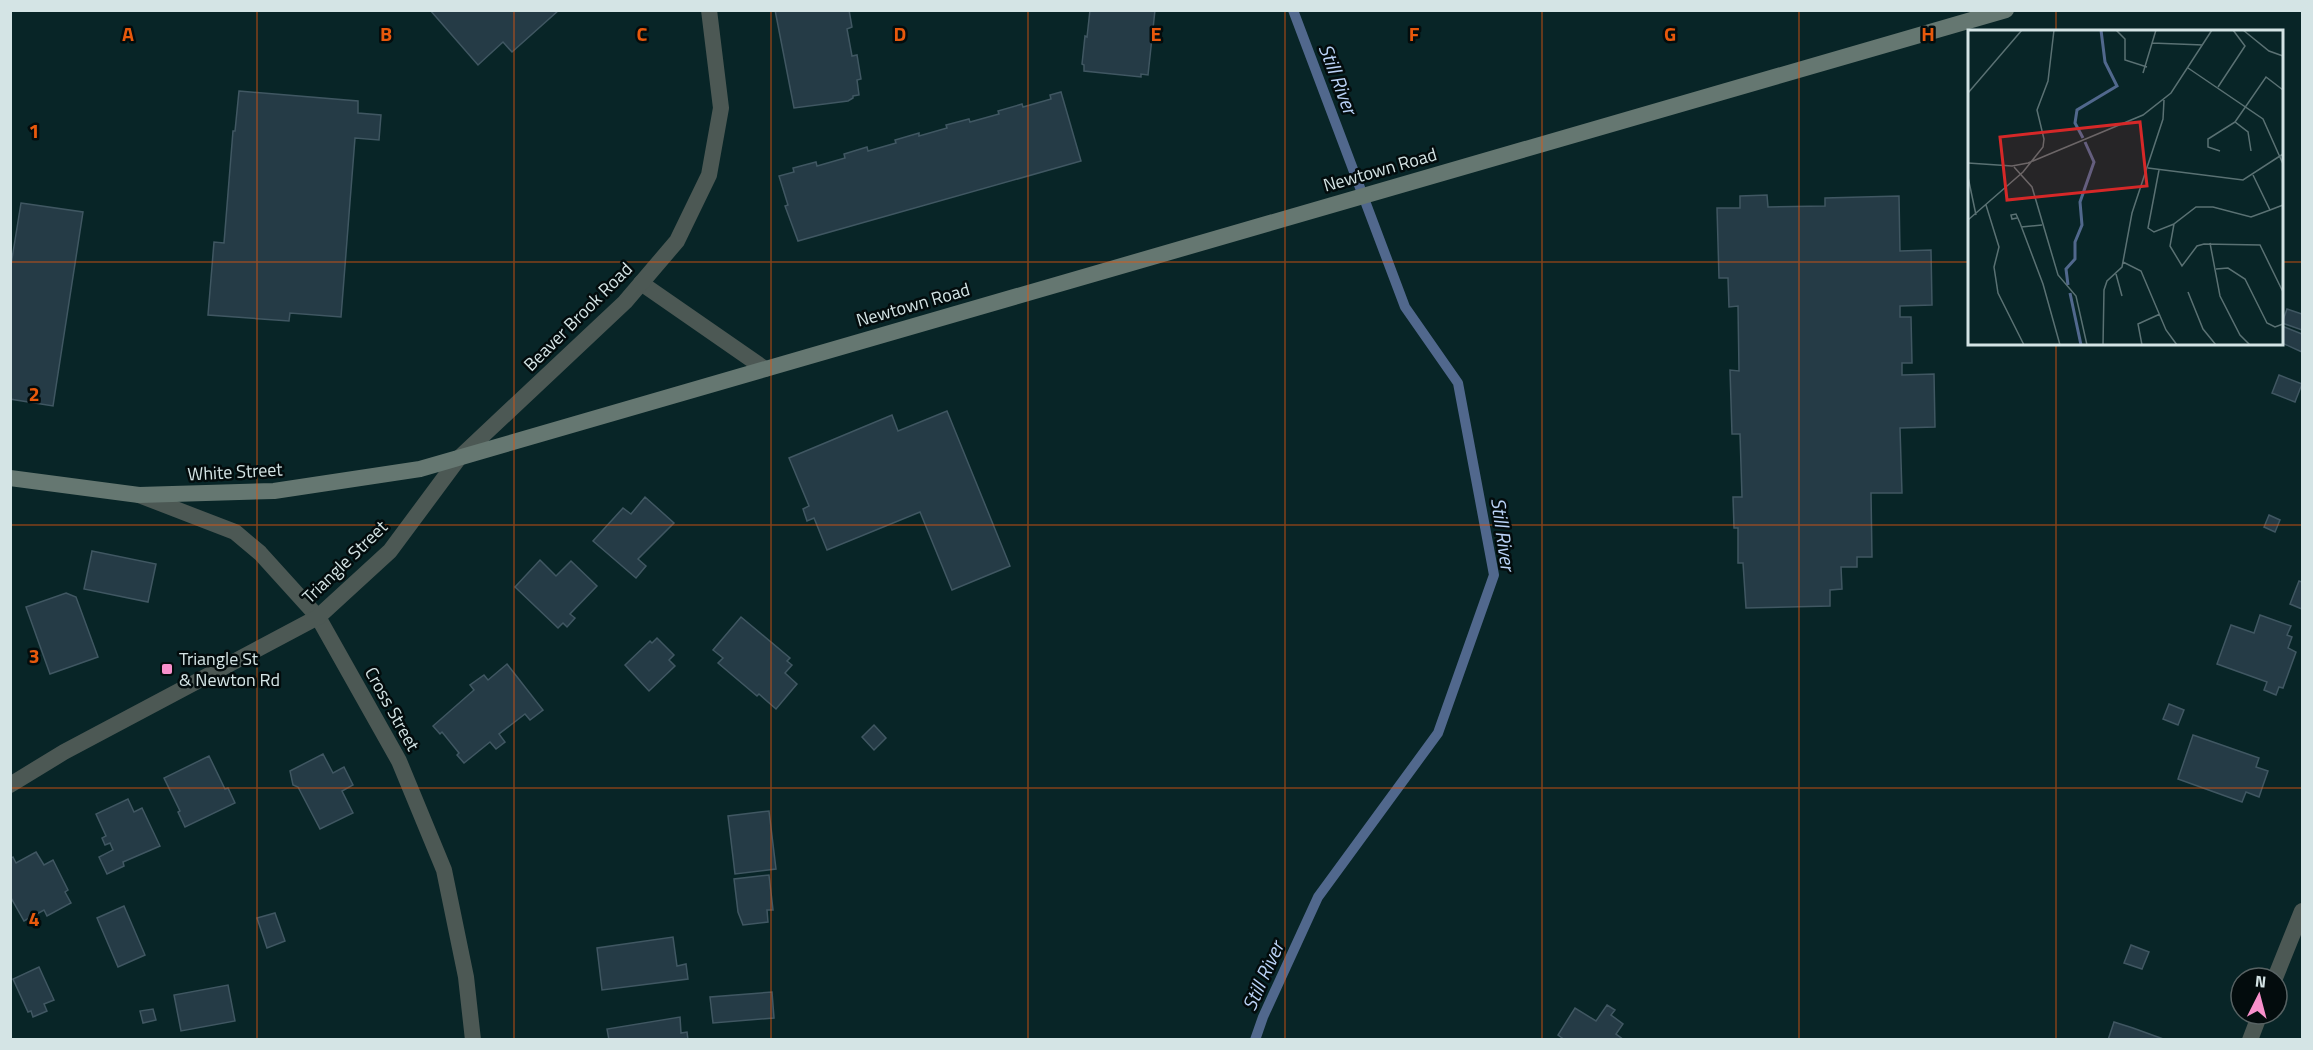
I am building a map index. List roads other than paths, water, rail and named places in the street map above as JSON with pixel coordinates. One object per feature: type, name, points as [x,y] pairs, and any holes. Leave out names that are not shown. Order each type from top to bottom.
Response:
[{"type":"main road","name":"Newtown Road","points":[[459,458],[2006,10]]},
{"type":"main road","name":"White Street","points":[[10,478],[139,495],[274,491],[420,469],[459,458]]},
{"type":"street","name":"Beaver Brook Road","points":[[459,458],[625,302],[677,241],[709,175],[721,108],[709,10]]},
{"type":"street","points":[[641,283],[765,369]]},
{"type":"street","name":"Triangle Street","points":[[10,785],[64,752],[318,617],[390,551],[459,458]]},
{"type":"street","name":"Cross Street","points":[[139,495],[235,532],[260,553],[318,617],[399,761],[444,870],[466,977],[472,1040]]},
{"type":"street","points":[[2280,966],[2302,911]]},
{"type":"waterway","name":"Still River","points":[[1255,1040],[1263,1017],[1318,897],[1438,733],[1494,575],[1458,383],[1405,307],[1293,10]]},
{"type":"place","name":"Triangle St & Newton Rd","points":[[167,669]]}]
